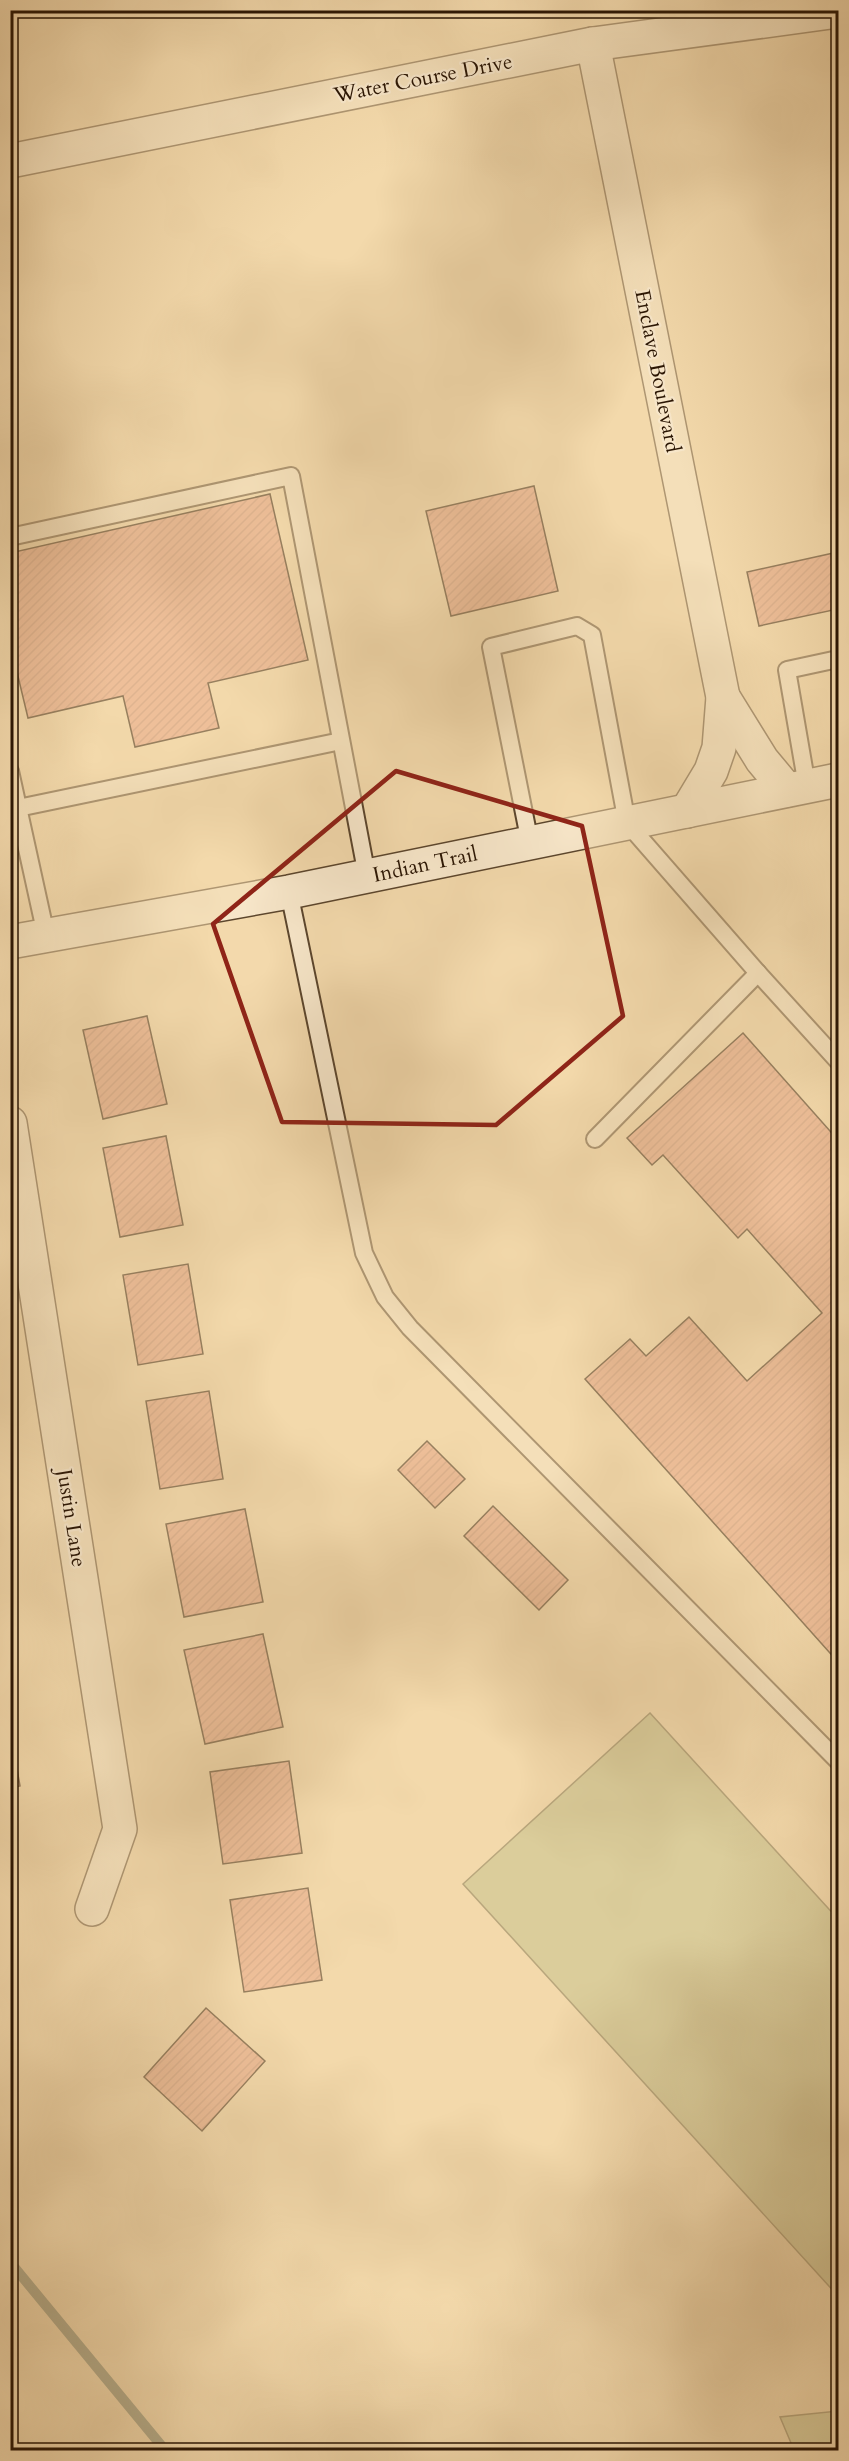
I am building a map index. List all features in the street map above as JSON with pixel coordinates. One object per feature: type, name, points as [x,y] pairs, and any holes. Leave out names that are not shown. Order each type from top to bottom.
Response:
[{"type":"street","name":"Water Course Drive","points":[[10,161],[593,44],[838,11]]},
{"type":"street","name":"Enclave Boulevard","points":[[593,44],[723,697],[718,748],[711,771],[687,811]]},
{"type":"street","name":"Enclave Boulevard","points":[[723,697],[762,759],[797,788]]},
{"type":"street","name":"Indian Trail","points":[[10,942],[289,892],[838,780]]},
{"type":"street","name":"Justin Lane","points":[[10,1123],[120,1829],[92,1909]]},
{"type":"lane","points":[[10,537],[291,476],[367,876]]},
{"type":"lane","points":[[530,843],[491,647],[577,626],[592,635],[627,823],[838,1061]]},
{"type":"lane","points":[[797,788],[788,670],[838,659]]},
{"type":"lane","points":[[18,808],[341,741]]},
{"type":"lane","points":[[10,771],[46,935]]},
{"type":"lane","points":[[289,892],[364,1253],[385,1297],[410,1328],[838,1761]]},
{"type":"lane","points":[[595,1139],[758,973]]},
{"type":"highlighted area","points":[[396,771],[582,826],[623,1016],[496,1125],[282,1122],[213,924]]},
{"type":"green space","points":[[650,1713],[838,1919],[838,2296],[463,1884]]},
{"type":"green space","points":[[838,2411],[838,2450],[794,2450],[780,2417]]},
{"type":"building","points":[[534,486],[558,591],[451,616],[426,511]]},
{"type":"building","points":[[270,494],[308,660],[208,683],[219,728],[135,747],[123,696],[28,718],[10,643],[10,553]]},
{"type":"building","points":[[838,552],[838,609],[759,626],[747,572]]},
{"type":"building","points":[[147,1016],[167,1104],[103,1119],[83,1030]]},
{"type":"building","points":[[743,1033],[838,1140],[838,1662],[585,1379],[630,1339],[646,1356],[689,1317],[747,1381],[822,1313],[747,1229],[738,1238],[663,1155],[652,1165],[627,1138]]},
{"type":"building","points":[[166,1136],[183,1225],[120,1237],[103,1148]]},
{"type":"building","points":[[188,1264],[203,1354],[138,1365],[123,1275]]},
{"type":"building","points":[[209,1391],[223,1479],[160,1489],[146,1401]]},
{"type":"building","points":[[427,1441],[465,1479],[435,1508],[398,1470]]},
{"type":"building","points":[[493,1506],[568,1580],[539,1610],[464,1536]]},
{"type":"building","points":[[245,1509],[263,1602],[184,1617],[166,1524]]},
{"type":"building","points":[[263,1634],[283,1727],[205,1744],[184,1650]]},
{"type":"building","points":[[10,1730],[20,1786],[10,1788]]},
{"type":"building","points":[[289,1761],[302,1853],[223,1864],[210,1772]]},
{"type":"building","points":[[308,1888],[322,1980],[244,1992],[230,1900]]},
{"type":"building","points":[[206,2008],[265,2061],[202,2131],[144,2077]]},
{"type":"waterway","points":[[10,2262],[165,2450]]}]
